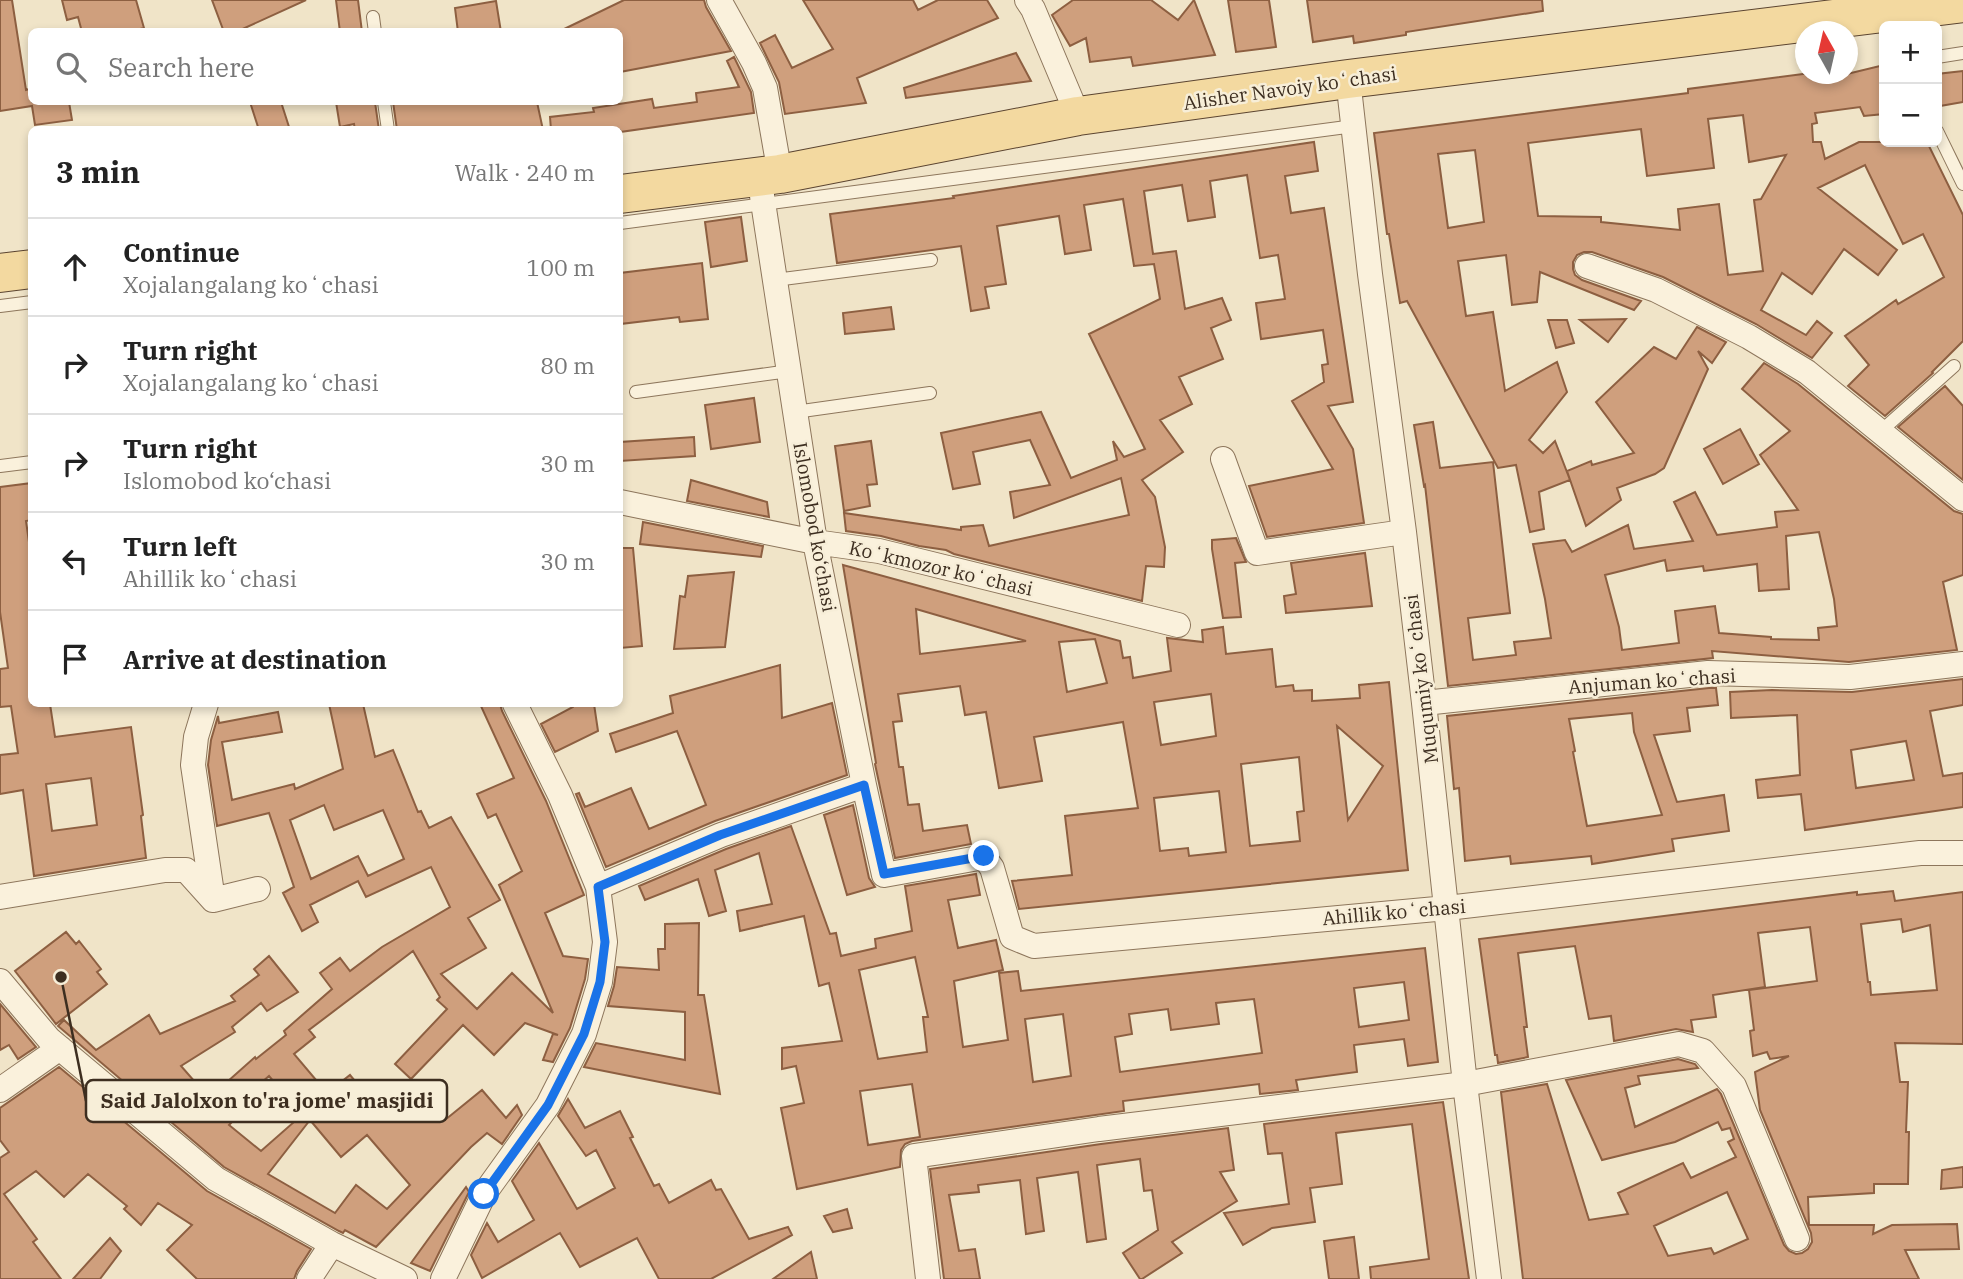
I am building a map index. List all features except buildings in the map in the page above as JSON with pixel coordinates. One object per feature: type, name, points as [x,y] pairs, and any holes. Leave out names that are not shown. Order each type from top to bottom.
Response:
[{"type":"main road","name":"Alisher Navoiy koʻchasi","points":[[623,194],[768,185],[1078,116],[1348,79],[1911,18],[1963,3]]},
{"type":"main road","points":[[0,273],[28,270]]},
{"type":"street","name":"Islomobod ko‘chasi","points":[[719,0],[765,88],[775,280],[815,542],[884,874]]},
{"type":"street","points":[[1035,3],[1078,116]]},
{"type":"street","name":"Muqumiy koʻchasi","points":[[1348,79],[1404,532],[1489,1279]]},
{"type":"street","points":[[1587,266],[1656,290],[1749,337],[1807,372],[1963,499]]},
{"type":"street","points":[[1223,459],[1257,553],[1404,532]]},
{"type":"street","name":"Koʻkmozor koʻchasi","points":[[623,503],[815,542],[879,551],[1178,625]]},
{"type":"street","name":"Anjuman koʻchasi","points":[[1424,703],[1708,673],[1850,677],[1963,664]]},
{"type":"street","points":[[205,707],[196,737],[193,765],[213,900]]},
{"type":"street","points":[[443,1279],[484,1194],[548,1105],[584,1034],[600,982],[605,942],[598,887],[559,795],[516,707]]},
{"type":"street","points":[[598,887],[720,835],[864,785]]},
{"type":"street","name":"Ahillik koʻchasi","points":[[884,874],[984,856],[992,868],[1013,937],[1034,946],[1447,908],[1920,853],[1963,853]]},
{"type":"street","points":[[0,897],[166,870],[186,870],[213,900]]},
{"type":"street","points":[[213,900],[258,889]]},
{"type":"street","points":[[0,981],[49,1039],[216,1179],[332,1244],[405,1279]]},
{"type":"street","points":[[928,1279],[914,1156],[1099,1129],[1465,1084],[1679,1044],[1703,1051],[1734,1086],[1797,1239]]},
{"type":"street","points":[[0,1090],[60,1048]]},
{"type":"street","points":[[309,1279],[332,1244]]},
{"type":"lane","points":[[373,17],[374,28]]},
{"type":"lane","points":[[1942,56],[1963,53]]},
{"type":"lane","points":[[384,105],[387,126]]},
{"type":"lane","points":[[623,222],[768,185],[1354,126]]},
{"type":"lane","points":[[1942,141],[1963,184]]},
{"type":"lane","points":[[775,280],[931,260]]},
{"type":"lane","points":[[0,306],[28,302]]},
{"type":"lane","points":[[1881,431],[1954,366]]},
{"type":"lane","points":[[636,393],[789,371]]},
{"type":"lane","points":[[795,412],[930,393]]},
{"type":"lane","points":[[0,466],[28,462]]},
{"type":"place","name":"Said Jalolxon to'ra jome' masjidi","points":[[61,977]]},
{"type":"route","points":[[484,1194],[548,1105],[584,1034],[600,982],[605,942],[598,887],[720,835],[864,785],[884,874],[984,856]]}]
